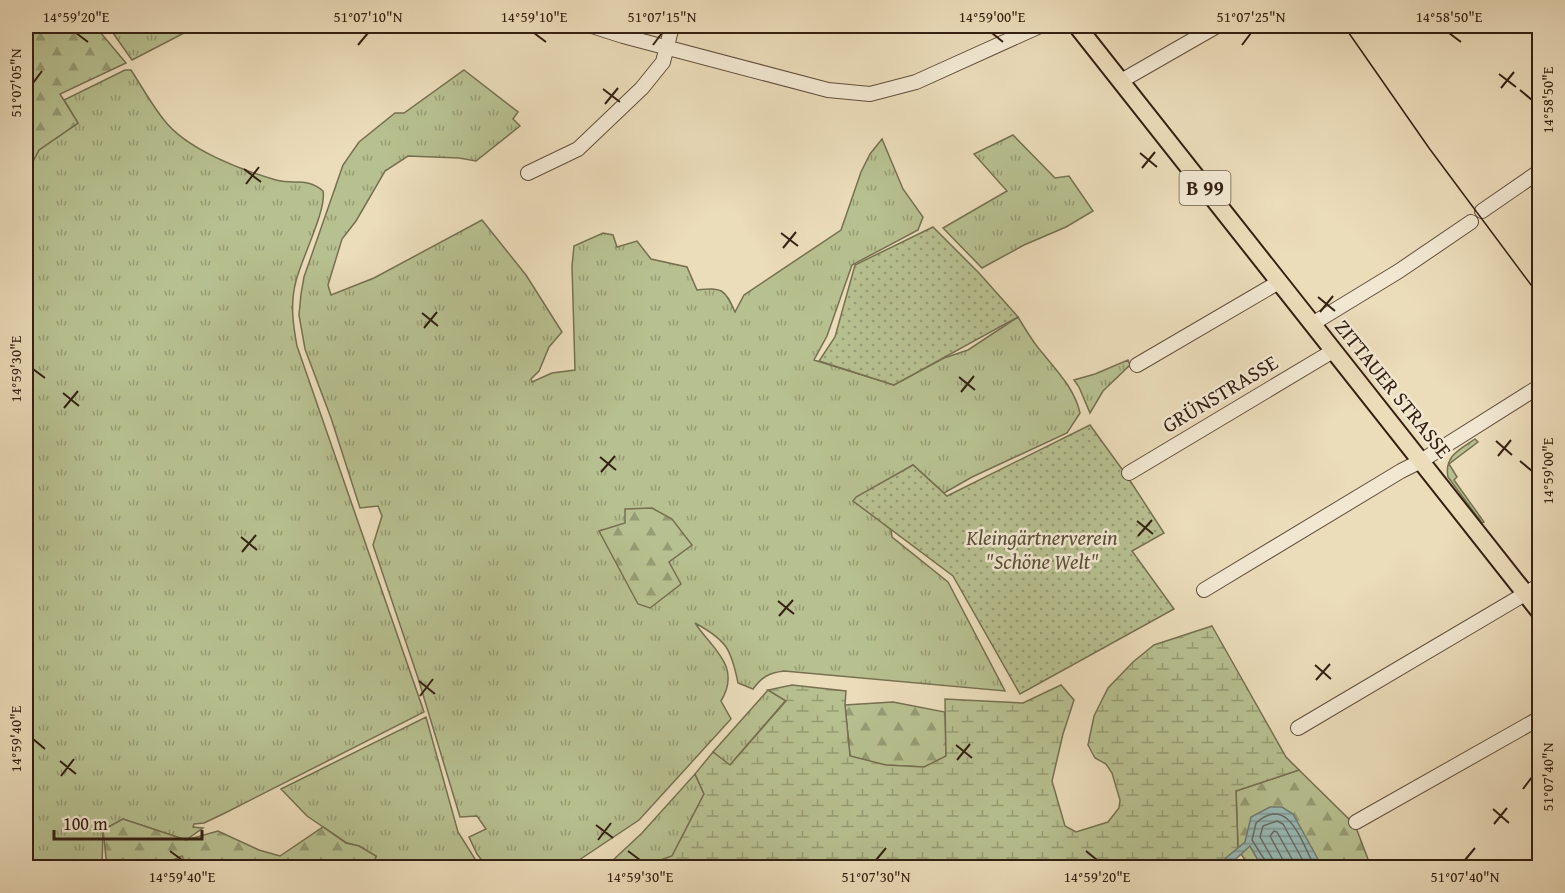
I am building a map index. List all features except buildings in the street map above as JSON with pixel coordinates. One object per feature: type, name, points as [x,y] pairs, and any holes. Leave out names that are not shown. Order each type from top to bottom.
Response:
[{"type":"main road","name":"ZITTAUER STRASSE","points":[[1077,26],[1422,461],[1533,590],[1539,612]]},
{"type":"street","points":[[592,26],[828,90],[870,94],[916,82],[1040,26]]},
{"type":"street","points":[[528,173],[578,149],[642,88],[663,62],[672,26]]},
{"type":"street","points":[[1121,81],[1217,26]]},
{"type":"street","points":[[1482,211],[1539,171]]},
{"type":"street","points":[[1312,324],[1399,271],[1471,222]]},
{"type":"street","points":[[1137,365],[1279,282]]},
{"type":"street","name":"GRÜNSTRASSE","points":[[1129,473],[1334,351]]},
{"type":"street","points":[[1204,590],[1401,471],[1422,461],[1539,386]]},
{"type":"street","points":[[1299,728],[1533,590]]},
{"type":"street","points":[[1356,822],[1539,718]]},
{"type":"green space","points":[[26,26],[95,26],[126,63],[60,94],[78,123],[39,150],[26,174]]},
{"type":"green space","points":[[108,26],[196,26],[191,32],[184,33],[132,60]]},
{"type":"green space","points":[[125,70],[131,70],[164,120],[200,149],[262,176],[312,184],[323,191],[321,210],[294,289],[293,314],[297,346],[424,712],[225,813],[204,823],[194,824],[193,827],[203,828],[186,840],[123,819],[103,830],[102,867],[26,868],[26,174],[39,150],[78,123],[64,100]]},
{"type":"green space","points":[[464,70],[518,112],[513,119],[520,126],[476,161],[408,156],[385,171],[356,221],[342,239],[328,285],[331,295],[374,278],[482,220],[526,275],[562,332],[549,347],[539,371],[531,379],[532,382],[552,373],[575,370],[572,266],[574,246],[603,233],[613,235],[617,247],[637,241],[651,259],[687,267],[697,290],[722,291],[735,312],[744,295],[841,230],[861,172],[870,154],[882,139],[903,189],[923,217],[918,230],[852,265],[827,336],[814,360],[894,385],[944,358],[968,350],[1018,317],[1036,345],[1068,385],[1080,413],[1067,433],[972,477],[944,493],[913,465],[854,501],[891,529],[892,537],[948,582],[1005,691],[784,671],[766,676],[753,689],[738,683],[733,661],[726,646],[695,623],[716,650],[726,668],[727,689],[721,701],[731,719],[639,820],[567,868],[487,867],[477,854],[469,837],[486,829],[477,816],[460,817],[418,678],[373,545],[382,516],[378,506],[360,508],[331,418],[305,349],[299,315],[304,277],[343,165],[359,142],[395,113],[404,113]]},
{"type":"green space","points":[[1013,135],[1055,178],[1069,176],[1093,211],[1066,227],[1024,245],[982,268],[943,228],[1007,191],[974,154]]},
{"type":"green space","points":[[933,227],[979,273],[1018,317],[894,385],[819,361],[835,337],[855,265]]},
{"type":"green space","points":[[1128,360],[1130,365],[1103,391],[1090,413],[1074,380]]},
{"type":"green space","name":"Kleingärtnerverein \"Schöne Welt\"","points":[[1090,425],[1164,533],[1132,551],[1174,609],[1020,694],[953,576],[853,501],[856,497],[913,465],[947,496]]},
{"type":"green space","points":[[1475,439],[1478,442],[1449,464],[1457,477],[1454,480],[1484,522],[1482,523],[1448,477],[1447,470],[1448,464],[1454,454]]},
{"type":"green space","points":[[652,508],[672,519],[692,545],[669,562],[681,584],[650,608],[638,604],[599,531],[625,523],[625,509]]},
{"type":"green space","points":[[1212,626],[1286,757],[1299,770],[1236,791],[1238,849],[1215,867],[1185,867],[1174,863],[1161,868],[638,868],[672,856],[704,794],[695,774],[713,752],[730,765],[786,701],[768,690],[792,685],[846,691],[845,705],[850,756],[886,765],[924,767],[946,756],[945,699],[1023,703],[1061,685],[1074,700],[1052,781],[1065,826],[1076,832],[1108,822],[1119,808],[1120,800],[1112,773],[1106,764],[1095,758],[1088,745],[1094,716],[1108,688],[1133,662],[1154,645]]},
{"type":"green space","points":[[768,690],[786,700],[729,766],[713,752]]},
{"type":"green space","points":[[893,702],[945,712],[946,757],[925,767],[883,765],[850,756],[845,705]]},
{"type":"green space","points":[[426,717],[458,832],[480,867],[373,867],[376,856],[359,846],[347,843],[307,816],[281,789]]},
{"type":"green space","points":[[1299,770],[1355,825],[1371,867],[1320,867],[1319,861],[1250,846],[1262,867],[1236,868],[1245,860],[1238,849],[1236,791]]},
{"type":"green space","points":[[695,774],[704,794],[672,856],[649,865],[635,867],[620,865],[612,861],[642,833]]},
{"type":"green space","points":[[123,819],[186,840],[218,831],[259,850],[280,856],[323,827],[346,843],[359,846],[376,856],[373,868],[188,867],[182,856],[158,867],[107,867],[103,830]]},
{"type":"water","points":[[1270,807],[1282,807],[1293,814],[1319,861],[1320,867],[1262,867],[1250,846],[1227,867],[1215,867],[1245,842],[1251,817]]},
{"type":"tram line","points":[[1344,26],[1429,148],[1540,297]]}]
